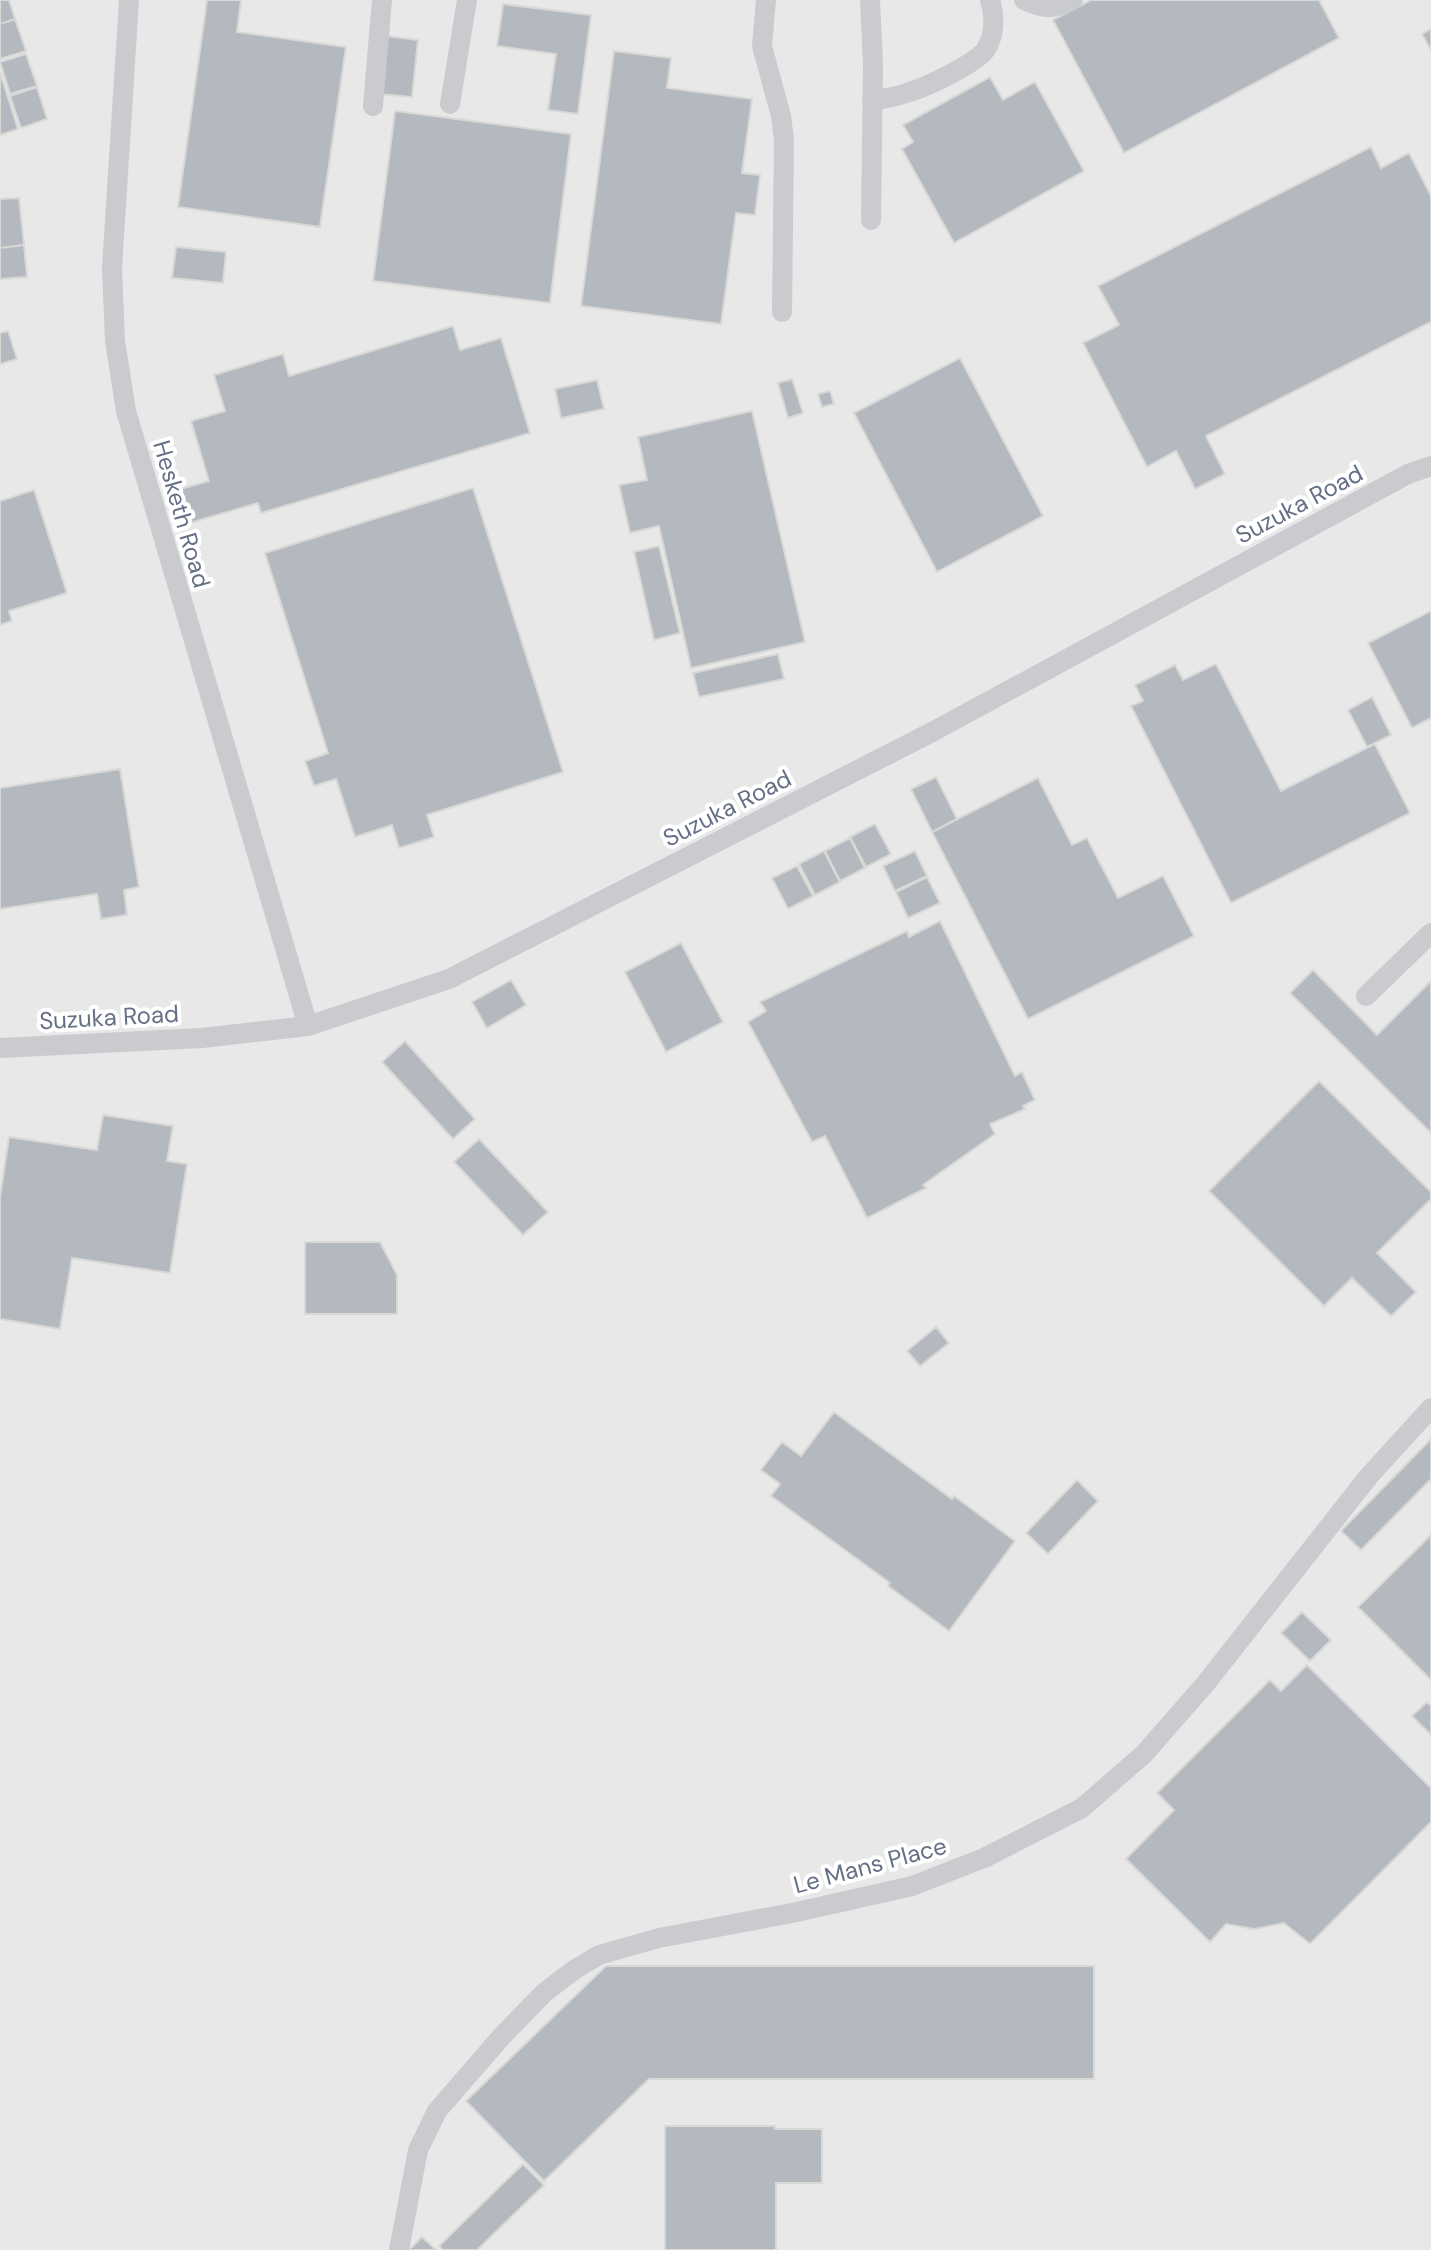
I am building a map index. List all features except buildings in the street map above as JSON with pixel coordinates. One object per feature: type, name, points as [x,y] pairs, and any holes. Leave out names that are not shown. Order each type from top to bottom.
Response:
[{"type":"lane","name":"Hesketh Road","points":[[129,0],[112,268],[115,341],[126,411],[308,1026]]},
{"type":"lane","points":[[373,106],[382,0]]},
{"type":"lane","points":[[450,104],[467,0]]},
{"type":"lane","points":[[766,0],[762,46],[781,116],[784,140],[782,312]]},
{"type":"lane","points":[[870,0],[871,220]]},
{"type":"lane","points":[[872,101],[920,88],[986,50],[994,12],[990,0]]},
{"type":"lane","points":[[1024,0],[1054,8],[1073,0]]},
{"type":"lane","name":"Suzuka Road","points":[[0,1048],[202,1038],[308,1026],[449,979],[934,731],[1408,474],[1431,466]]},
{"type":"lane","points":[[1366,996],[1431,933]]},
{"type":"lane","name":"Le Mans Place","points":[[399,2250],[418,2150],[437,2111],[545,1992],[599,1955],[659,1938],[912,1886],[984,1858],[1082,1808],[1144,1754],[1165,1730],[1206,1683],[1369,1476],[1431,1408]]},
{"type":"shaded area","points":[[0,0],[1431,0],[1431,2250],[0,2250]]}]
